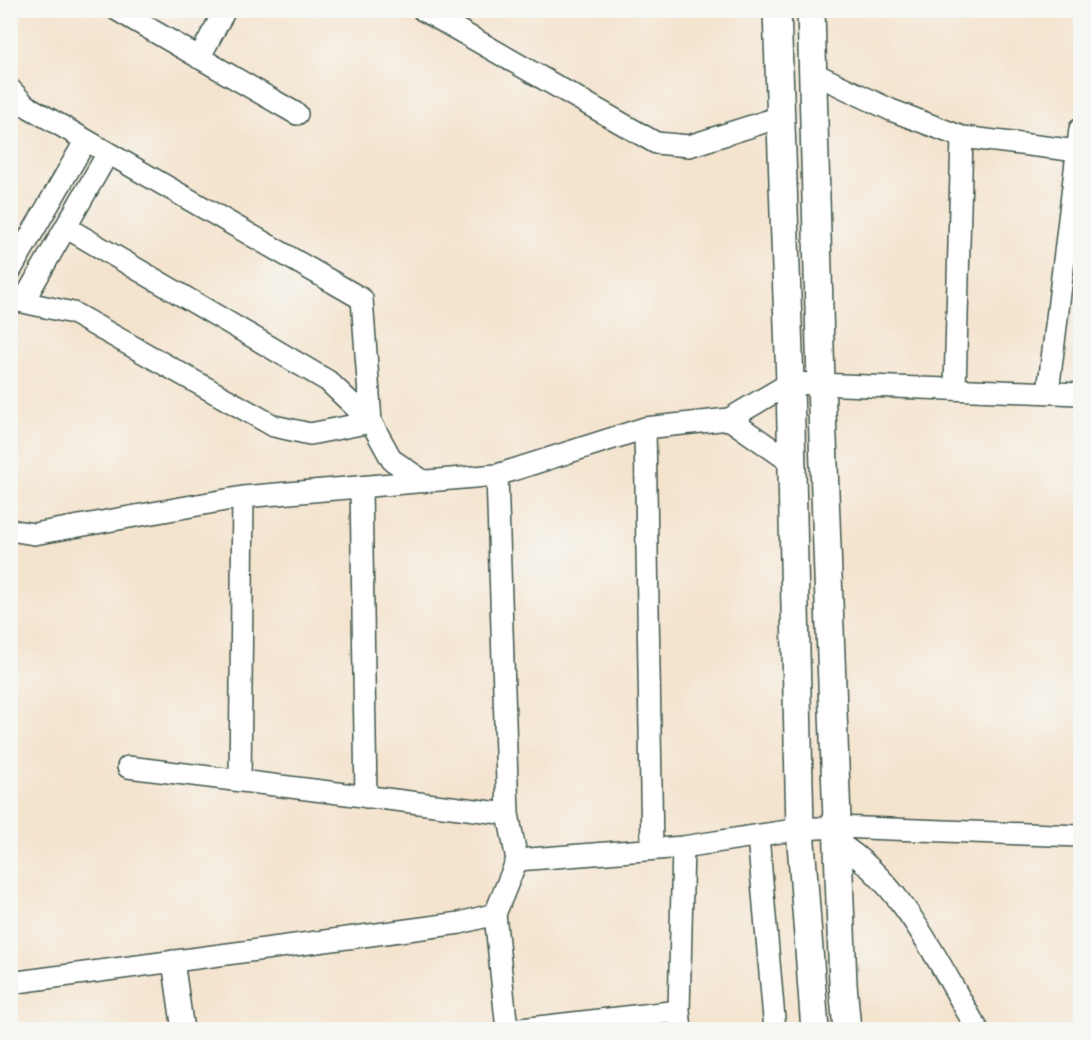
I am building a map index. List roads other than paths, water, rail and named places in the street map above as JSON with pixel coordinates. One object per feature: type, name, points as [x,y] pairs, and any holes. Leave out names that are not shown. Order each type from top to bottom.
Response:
[{"type":"main road","points":[[777,10],[790,383],[801,829],[815,1029]]},
{"type":"main road","points":[[811,10],[821,383],[837,835],[847,1029]]},
{"type":"street","points":[[117,10],[297,114]]},
{"type":"street","points":[[199,58],[225,10]]},
{"type":"street","points":[[423,10],[656,143],[689,146],[780,117]]},
{"type":"street","points":[[811,72],[891,110],[962,137],[1078,151]]},
{"type":"street","points":[[10,89],[25,105],[362,299],[372,422]]},
{"type":"street","points":[[1048,392],[1080,129]]},
{"type":"street","points":[[955,388],[962,137]]},
{"type":"street","points":[[10,271],[86,140]]},
{"type":"street","points":[[108,153],[67,228],[17,299],[73,313],[274,426],[310,434],[372,422]]},
{"type":"street","points":[[67,228],[328,381],[372,422],[392,460],[423,481]]},
{"type":"street","points":[[10,530],[34,534],[243,498],[497,475],[645,428],[729,419],[790,383],[1080,393]]},
{"type":"street","points":[[729,419],[792,463]]},
{"type":"street","points":[[645,428],[652,849]]},
{"type":"street","points":[[497,475],[508,814],[518,860],[495,914],[507,1029]]},
{"type":"street","points":[[361,487],[366,797]]},
{"type":"street","points":[[240,781],[243,498]]},
{"type":"street","points":[[128,767],[508,814]]},
{"type":"street","points":[[518,860],[683,847],[801,829],[837,835],[1080,836]]},
{"type":"street","points":[[837,835],[872,867],[900,900],[978,1029]]},
{"type":"street","points":[[758,836],[775,1029]]},
{"type":"street","points":[[512,1029],[680,1020],[683,847]]},
{"type":"street","points":[[10,983],[460,923],[495,914]]},
{"type":"street","points":[[173,961],[183,1029]]}]
